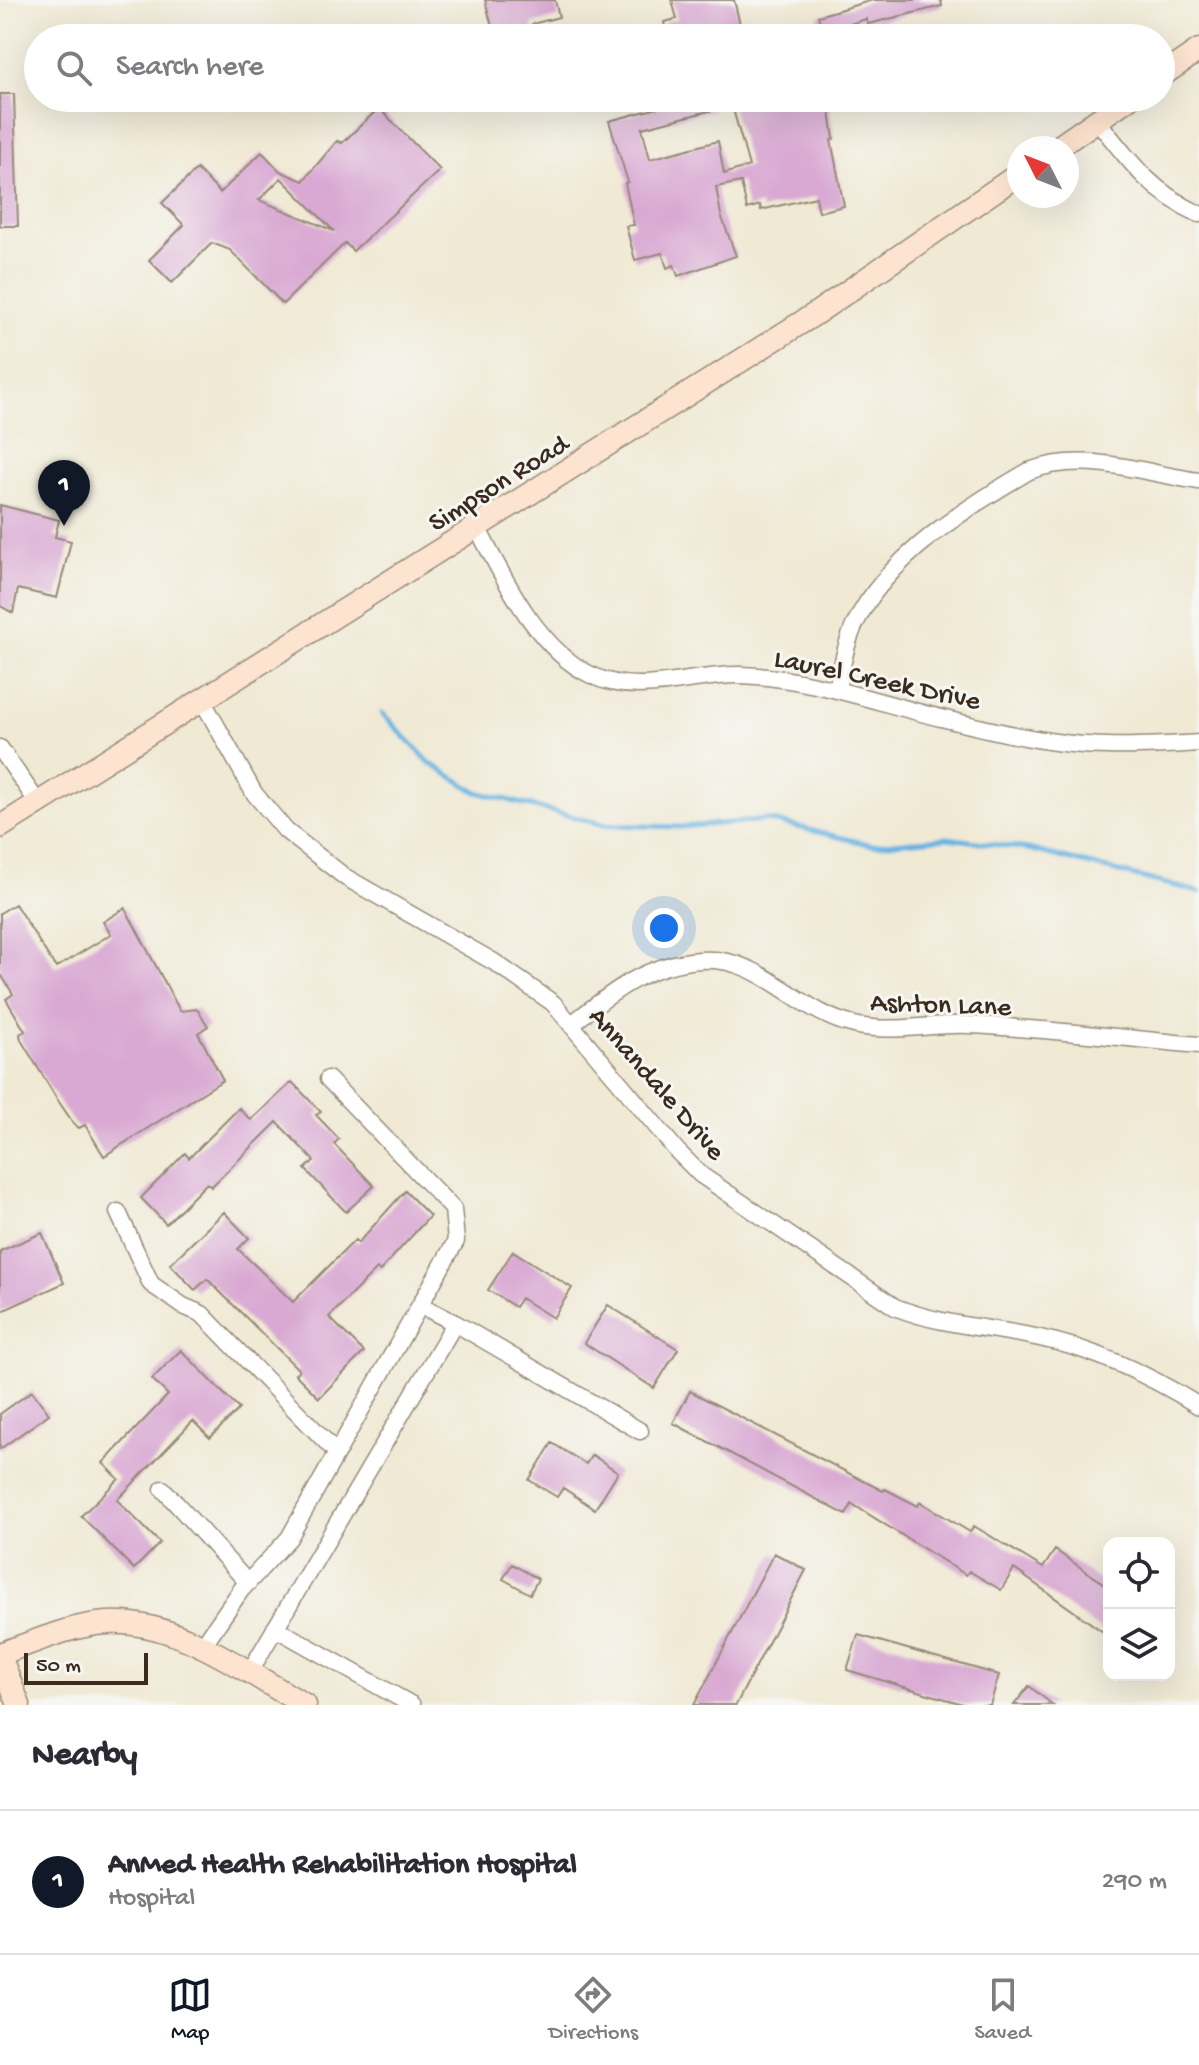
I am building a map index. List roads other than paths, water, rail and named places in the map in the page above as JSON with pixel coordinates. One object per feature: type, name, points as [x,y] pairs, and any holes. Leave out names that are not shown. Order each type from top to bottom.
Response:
[{"type":"street","points":[[1175,66],[1199,50]]},
{"type":"street","points":[[1074,136],[1109,112]]},
{"type":"street","points":[[1097,120],[1143,179],[1171,201],[1199,214]]},
{"type":"street","name":"Simpson Road","points":[[0,827],[201,698],[478,529],[815,314],[1007,182]]},
{"type":"street","points":[[837,689],[854,626],[884,578],[918,547],[1029,471],[1046,465],[1084,461],[1141,467],[1199,481]]},
{"type":"street","name":"Laurel Creek Drive","points":[[478,529],[546,639],[568,661],[593,677],[612,683],[649,685],[741,675],[837,689],[943,718],[1105,747],[1199,743]]},
{"type":"street","name":"Annandale Drive","points":[[201,698],[254,793],[300,844],[345,877],[533,987],[573,1023],[668,1141],[701,1175],[895,1307],[928,1320],[1042,1338],[1106,1359],[1159,1382],[1199,1406]]},
{"type":"street","points":[[0,748],[38,803]]},
{"type":"street","name":"Ashton Lane","points":[[573,1023],[611,991],[645,973],[680,962],[723,959],[758,971],[820,1013],[855,1025],[893,1028],[967,1025],[1199,1045]]},
{"type":"street","points":[[201,1648],[248,1583],[289,1538],[456,1241],[453,1209],[328,1079]]},
{"type":"street","points":[[118,1212],[151,1284],[183,1306],[202,1314],[337,1453]]},
{"type":"street","points":[[420,1305],[640,1431]]},
{"type":"street","points":[[249,1673],[455,1323]]},
{"type":"street","points":[[163,1489],[248,1583]]},
{"type":"street","points":[[19,1705],[0,1655],[65,1631],[105,1623],[140,1624],[201,1648],[305,1705]]},
{"type":"street","points":[[275,1628],[412,1705]]},
{"type":"waterway","points":[[382,713],[431,764],[477,792],[605,825],[681,827],[768,820],[872,845],[948,838],[1028,849],[1199,892]]},
{"type":"place","name":"AnMed Health Rehabilitation Hospital","points":[[64,526]]}]
